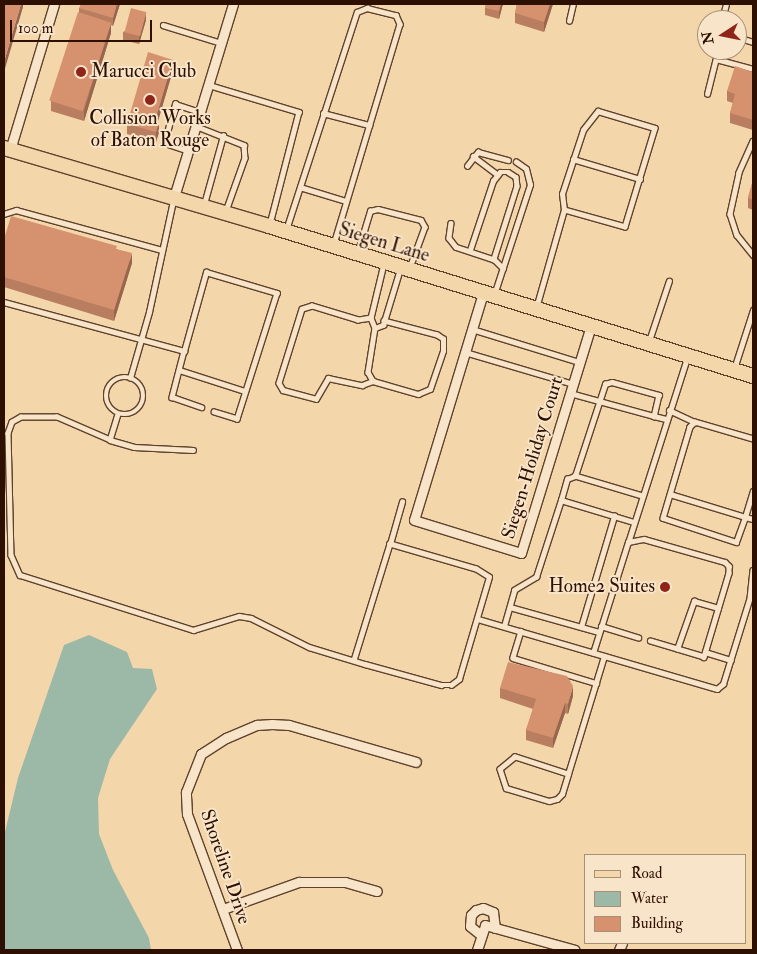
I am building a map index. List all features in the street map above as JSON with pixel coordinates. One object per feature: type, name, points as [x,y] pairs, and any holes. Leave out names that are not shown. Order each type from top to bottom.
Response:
[{"type":"main road","name":"Siegen Lane","points":[[7,149],[286,231],[384,264],[753,376]]},
{"type":"street","points":[[7,149],[54,4]]},
{"type":"street","points":[[174,197],[233,4]]},
{"type":"street","name":"Siegen-Holiday Court","points":[[488,294],[472,329],[414,520],[521,553],[590,325]]},
{"type":"street","name":"Shoreline Drive","points":[[237,950],[187,814],[186,792],[192,770],[201,754],[212,744],[257,726],[290,725],[416,762]]},
{"type":"street","points":[[223,909],[299,882],[346,882],[377,891]]},
{"type":"street","points":[[481,934],[470,926],[471,915],[476,910],[483,908],[492,912],[495,928]]},
{"type":"street","points":[[476,950],[485,924],[575,950]]},
{"type":"lane","points":[[569,21],[573,4]]},
{"type":"lane","points":[[286,231],[357,12],[367,8],[396,15],[400,24],[333,248]]},
{"type":"lane","points":[[162,25],[221,43]]},
{"type":"lane","points":[[707,94],[716,59],[753,69]]},
{"type":"lane","points":[[209,85],[299,112],[269,226]]},
{"type":"lane","points":[[188,151],[164,143],[175,104],[200,112]]},
{"type":"lane","points":[[536,309],[564,210],[562,194],[583,130],[598,111],[655,128],[625,227],[564,210]]},
{"type":"lane","points":[[323,113],[369,126]]},
{"type":"lane","points":[[196,126],[244,145],[246,151],[226,213]]},
{"type":"lane","points":[[203,206],[223,136]]},
{"type":"lane","points":[[753,141],[739,173],[730,214],[737,235],[753,255]]},
{"type":"lane","points":[[467,166],[473,156],[483,152],[508,160]]},
{"type":"lane","points":[[473,156],[498,175]]},
{"type":"lane","points":[[573,159],[640,179]]},
{"type":"lane","points":[[488,294],[503,268],[530,185],[526,169],[516,162]]},
{"type":"lane","points":[[494,259],[517,186],[516,177],[508,172],[498,175]]},
{"type":"lane","points":[[470,250],[498,175]]},
{"type":"lane","points":[[300,186],[346,201]]},
{"type":"lane","points":[[130,378],[141,340],[174,197]]},
{"type":"lane","points":[[357,255],[370,210],[378,209],[421,220],[425,227],[404,269],[384,321],[375,328]]},
{"type":"lane","points":[[4,214],[16,210],[162,250]]},
{"type":"lane","points":[[451,224],[451,243],[494,259],[503,268]]},
{"type":"lane","points":[[373,381],[368,372],[375,328],[372,318],[384,264]]},
{"type":"lane","points":[[201,407],[172,397],[206,272],[277,293],[237,419],[214,412]]},
{"type":"lane","points":[[648,344],[669,281]]},
{"type":"lane","points":[[4,302],[184,351]]},
{"type":"lane","points":[[372,318],[358,320],[312,306],[302,309],[279,383],[283,390],[316,399],[328,378],[362,385],[373,381],[418,394],[430,389],[443,351],[443,340],[436,334],[384,321]]},
{"type":"lane","points":[[734,371],[753,310]]},
{"type":"lane","points":[[472,329],[579,362]]},
{"type":"lane","points":[[465,352],[572,384]]},
{"type":"lane","points":[[593,653],[666,419],[688,356]]},
{"type":"lane","points":[[179,370],[245,391]]},
{"type":"lane","points":[[117,378],[130,378],[142,390],[143,402],[136,412],[118,414],[108,406],[108,387],[117,378]]},
{"type":"lane","points":[[575,476],[605,384],[612,382],[659,395],[654,416]]},
{"type":"lane","points":[[570,393],[666,419]]},
{"type":"lane","points":[[669,410],[695,422],[753,439]]},
{"type":"lane","points":[[110,440],[118,414]]},
{"type":"lane","points":[[194,450],[134,447],[110,440],[58,417],[27,417],[12,422],[8,433],[11,555],[20,575],[193,630],[239,616],[251,618],[309,647],[441,685],[451,685],[459,679],[489,583],[485,573],[390,544]]},
{"type":"lane","points":[[695,422],[690,427],[663,518],[666,521],[736,542],[753,491]]},
{"type":"lane","points":[[504,626],[514,590],[536,577],[567,479],[575,476],[642,496]]},
{"type":"lane","points":[[670,494],[753,519]]},
{"type":"lane","points":[[561,500],[634,522]]},
{"type":"lane","points":[[354,660],[402,502]]},
{"type":"lane","points":[[581,627],[614,516]]},
{"type":"lane","points":[[628,544],[634,539],[644,539],[725,562],[729,566],[729,574],[704,657],[650,641]]},
{"type":"lane","points":[[478,618],[709,688],[723,684],[752,595],[753,570]]},
{"type":"lane","points":[[677,649],[694,601],[718,608]]},
{"type":"lane","points":[[510,606],[599,632]]},
{"type":"lane","points":[[601,626],[638,637]]},
{"type":"lane","points":[[521,631],[513,658],[596,683]]},
{"type":"lane","points":[[705,652],[731,660]]},
{"type":"lane","points":[[568,774],[515,757],[500,768],[506,788],[549,801],[557,800],[562,794],[604,656]]},
{"type":"water","points":[[89,635],[127,652],[133,668],[152,669],[157,689],[110,759],[98,798],[99,834],[113,870],[149,938],[151,950],[4,950],[4,836],[18,778],[64,645]]},
{"type":"building","points":[[4,4],[21,4],[4,62]]},
{"type":"building","points":[[81,4],[117,4],[113,18],[79,8]]},
{"type":"building","points":[[486,4],[501,4],[499,11],[485,8]]},
{"type":"building","points":[[517,4],[550,4],[544,22],[515,13]]},
{"type":"building","points":[[131,8],[146,12],[140,36],[125,32]]},
{"type":"building","name":"Marucci Club","points":[[78,12],[111,23],[83,111],[49,100]]},
{"type":"building","name":"Collision Works of Baton Rouge","points":[[148,52],[173,60],[155,121],[159,122],[156,132],[127,124]]},
{"type":"building","points":[[735,66],[753,72],[753,120],[730,113],[735,94],[727,91]]},
{"type":"building","points":[[753,180],[753,200],[748,198]]},
{"type":"building","points":[[11,216],[117,246],[116,249],[132,253],[114,310],[4,277],[4,239]]},
{"type":"building","points":[[508,662],[567,676],[573,686],[568,704],[565,703],[553,738],[526,730],[536,699],[500,688]]},
{"type":"place","name":"Marucci Club","points":[[81,72]]},
{"type":"place","name":"Collision Works of Baton Rouge","points":[[150,100]]},
{"type":"place","name":"Home2 Suites","points":[[665,587]]}]
